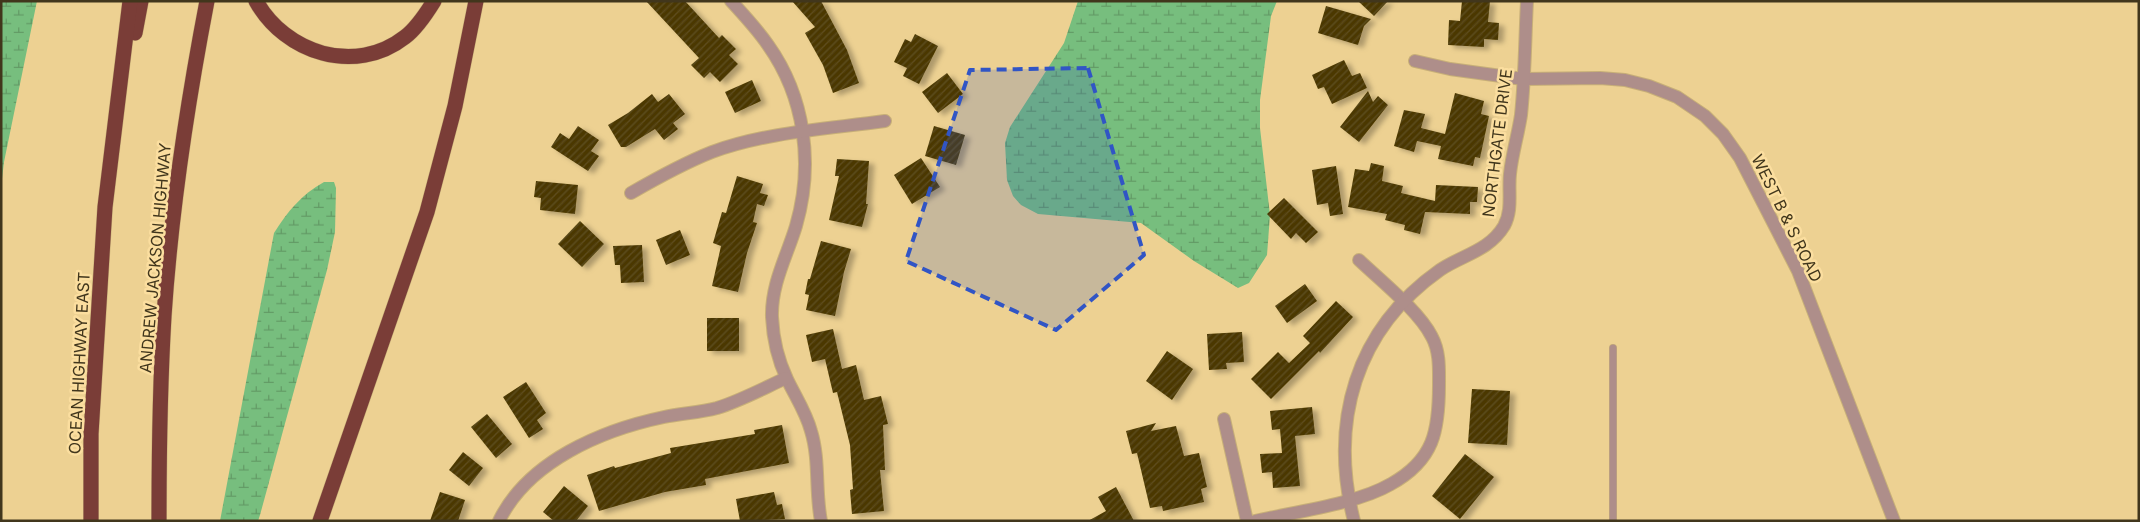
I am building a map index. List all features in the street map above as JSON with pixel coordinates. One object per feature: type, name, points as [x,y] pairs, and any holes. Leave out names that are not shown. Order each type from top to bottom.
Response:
[{"type":"highway","points":[[105,207],[130,1]]},
{"type":"highway","points":[[105,207],[141,1]]},
{"type":"highway","name":"ANDREW JACKSON HIGHWAY","points":[[159,521],[159,422],[165,305],[181,162],[208,1]]},
{"type":"highway","points":[[256,1],[263,14],[277,30],[293,42],[313,51],[332,56],[353,56],[371,54],[390,47],[405,36],[434,1]]},
{"type":"highway","points":[[320,521],[427,212],[455,106],[476,1]]},
{"type":"highway","name":"OCEAN HIGHWAY EAST","points":[[91,521],[90,434],[105,207]]},
{"type":"street","points":[[731,1],[764,40],[780,65],[796,100],[804,132],[804,179],[801,203],[796,226],[778,273],[772,315],[779,356],[786,378],[805,416],[815,447],[821,521]]},
{"type":"street","name":"NORTHGATE DRIVE","points":[[1354,521],[1345,472],[1346,422],[1357,374],[1377,334],[1403,302],[1442,269],[1485,247],[1504,225],[1509,213],[1510,177],[1521,114],[1527,1]]},
{"type":"street","name":"WEST B & S ROAD","points":[[1415,61],[1450,70],[1523,79],[1600,78],[1625,80],[1649,86],[1677,97],[1705,116],[1723,134],[1740,158],[1798,272],[1894,521]]},
{"type":"street","points":[[631,193],[663,175],[713,152],[758,140],[885,121]]},
{"type":"street","points":[[1255,521],[1349,500],[1374,492],[1401,477],[1422,458],[1431,444],[1437,429],[1439,415],[1438,352],[1427,329],[1403,302],[1359,260]]},
{"type":"street","points":[[499,521],[504,510],[536,473],[570,450],[647,421],[719,407],[786,378]]},
{"type":"street","points":[[1224,419],[1247,521]]},
{"type":"lane","points":[[1613,348],[1613,521]]},
{"type":"highlighted area","points":[[1088,68],[1144,255],[1056,330],[906,261],[970,70]]},
{"type":"green space","points":[[1,1],[37,1],[4,162],[1,187]]},
{"type":"green space","points":[[1078,1],[1277,1],[1271,16],[1260,100],[1260,128],[1270,215],[1267,255],[1249,283],[1238,288],[1194,261],[1141,223],[1038,214],[1021,205],[1013,196],[1007,180],[1005,143],[1010,127],[1064,43]]},
{"type":"green space","points":[[324,182],[334,182],[336,188],[335,232],[327,270],[260,515],[258,521],[220,521],[274,233],[296,204],[308,192]]},
{"type":"building","points":[[646,1],[685,1],[719,38],[722,35],[736,49],[729,55],[738,64],[720,82],[710,72],[704,78],[691,65],[699,58]]},
{"type":"building","points":[[792,1],[821,1],[847,50],[859,83],[833,93],[823,65],[805,33],[815,27]]},
{"type":"building","points":[[1358,1],[1388,1],[1374,16]]},
{"type":"building","points":[[1462,1],[1490,1],[1488,22],[1499,23],[1498,40],[1484,39],[1484,47],[1448,45],[1449,20],[1460,21]]},
{"type":"building","points":[[1326,6],[1371,19],[1364,26],[1358,45],[1318,33]]},
{"type":"building","points":[[915,34],[938,46],[919,84],[903,76],[907,68],[894,62],[905,39],[911,42]]},
{"type":"building","points":[[1344,60],[1352,76],[1360,73],[1367,88],[1332,104],[1324,87],[1318,89],[1312,75]]},
{"type":"building","points":[[947,73],[963,94],[938,113],[922,92]]},
{"type":"building","points":[[752,80],[761,101],[735,113],[725,92]]},
{"type":"building","points":[[1368,91],[1373,102],[1378,96],[1388,105],[1359,142],[1340,127]]},
{"type":"building","points":[[1455,93],[1484,101],[1481,114],[1489,116],[1480,158],[1475,157],[1473,166],[1438,159],[1441,146],[1417,141],[1414,152],[1394,146],[1404,110],[1425,114],[1421,128],[1445,134]]},
{"type":"building","points":[[652,94],[658,102],[669,94],[685,114],[673,123],[678,129],[664,140],[655,129],[626,147],[621,147],[608,125],[628,113]]},
{"type":"building","points":[[578,126],[599,140],[591,151],[599,156],[588,171],[551,147],[560,133],[569,139]]},
{"type":"building","points":[[934,126],[965,135],[956,165],[925,156]]},
{"type":"building","points":[[921,158],[940,187],[912,204],[894,175]]},
{"type":"building","points":[[837,159],[869,161],[866,204],[868,204],[862,227],[829,220],[839,176],[835,176]]},
{"type":"building","points":[[1371,163],[1384,166],[1382,181],[1403,186],[1401,193],[1435,201],[1436,185],[1478,187],[1477,202],[1470,202],[1470,214],[1425,212],[1420,234],[1404,230],[1405,225],[1385,220],[1387,214],[1348,207],[1355,169],[1369,171]]},
{"type":"building","points":[[1336,166],[1343,214],[1330,216],[1328,203],[1317,205],[1312,170]]},
{"type":"building","points":[[737,176],[763,184],[760,193],[768,195],[764,206],[757,204],[753,222],[757,223],[747,253],[738,292],[712,286],[721,246],[713,243],[722,212],[726,213]]},
{"type":"building","points":[[536,181],[578,185],[575,214],[540,210],[541,198],[534,197]]},
{"type":"building","points":[[1284,198],[1318,232],[1306,243],[1296,233],[1291,239],[1267,214]]},
{"type":"building","points":[[580,221],[604,244],[582,267],[558,244]]},
{"type":"building","points":[[680,230],[690,255],[666,265],[656,240]]},
{"type":"building","points":[[821,241],[851,249],[835,316],[806,310],[809,295],[805,294],[808,279],[810,279]]},
{"type":"building","points":[[642,245],[644,282],[621,283],[620,265],[615,265],[613,246]]},
{"type":"building","points":[[1305,284],[1317,301],[1287,323],[1275,306]]},
{"type":"building","points":[[1336,301],[1353,317],[1320,353],[1319,351],[1271,399],[1251,379],[1278,352],[1289,363],[1310,343],[1303,336]]},
{"type":"building","points":[[707,318],[739,318],[739,351],[707,351]]},
{"type":"building","points":[[833,329],[842,369],[856,365],[864,400],[881,396],[888,424],[883,425],[885,470],[880,470],[884,511],[852,514],[850,490],[853,489],[850,445],[837,392],[833,393],[825,359],[812,362],[806,335]]},
{"type":"building","points":[[1242,332],[1244,362],[1226,363],[1227,369],[1209,370],[1207,334]]},
{"type":"building","points":[[1167,351],[1193,369],[1172,400],[1146,381]]},
{"type":"building","points":[[526,382],[546,413],[537,420],[543,429],[529,438],[503,397]]},
{"type":"building","points":[[1472,389],[1510,391],[1507,445],[1468,443]]},
{"type":"building","points":[[1312,407],[1315,434],[1295,436],[1300,486],[1273,488],[1272,472],[1262,473],[1260,454],[1282,453],[1280,429],[1272,430],[1270,411]]},
{"type":"building","points":[[487,414],[512,444],[496,458],[471,427]]},
{"type":"building","points":[[1156,423],[1151,431],[1176,426],[1184,456],[1199,453],[1207,487],[1201,489],[1204,502],[1163,511],[1162,506],[1150,508],[1137,453],[1132,454],[1126,431]]},
{"type":"building","points":[[782,425],[789,463],[705,479],[706,485],[665,492],[599,511],[587,475],[614,466],[615,468],[671,453],[670,448],[755,434],[754,430]]},
{"type":"building","points":[[463,452],[483,468],[469,486],[449,470]]},
{"type":"building","points":[[1465,454],[1494,477],[1460,519],[1432,496]]},
{"type":"building","points":[[564,486],[588,506],[576,521],[554,521],[543,512]]},
{"type":"building","points":[[1116,487],[1134,521],[1088,521],[1106,511],[1098,497]]},
{"type":"building","points":[[440,492],[465,500],[458,521],[430,521]]},
{"type":"building","points":[[774,492],[777,505],[782,504],[785,519],[740,521],[736,499]]}]
